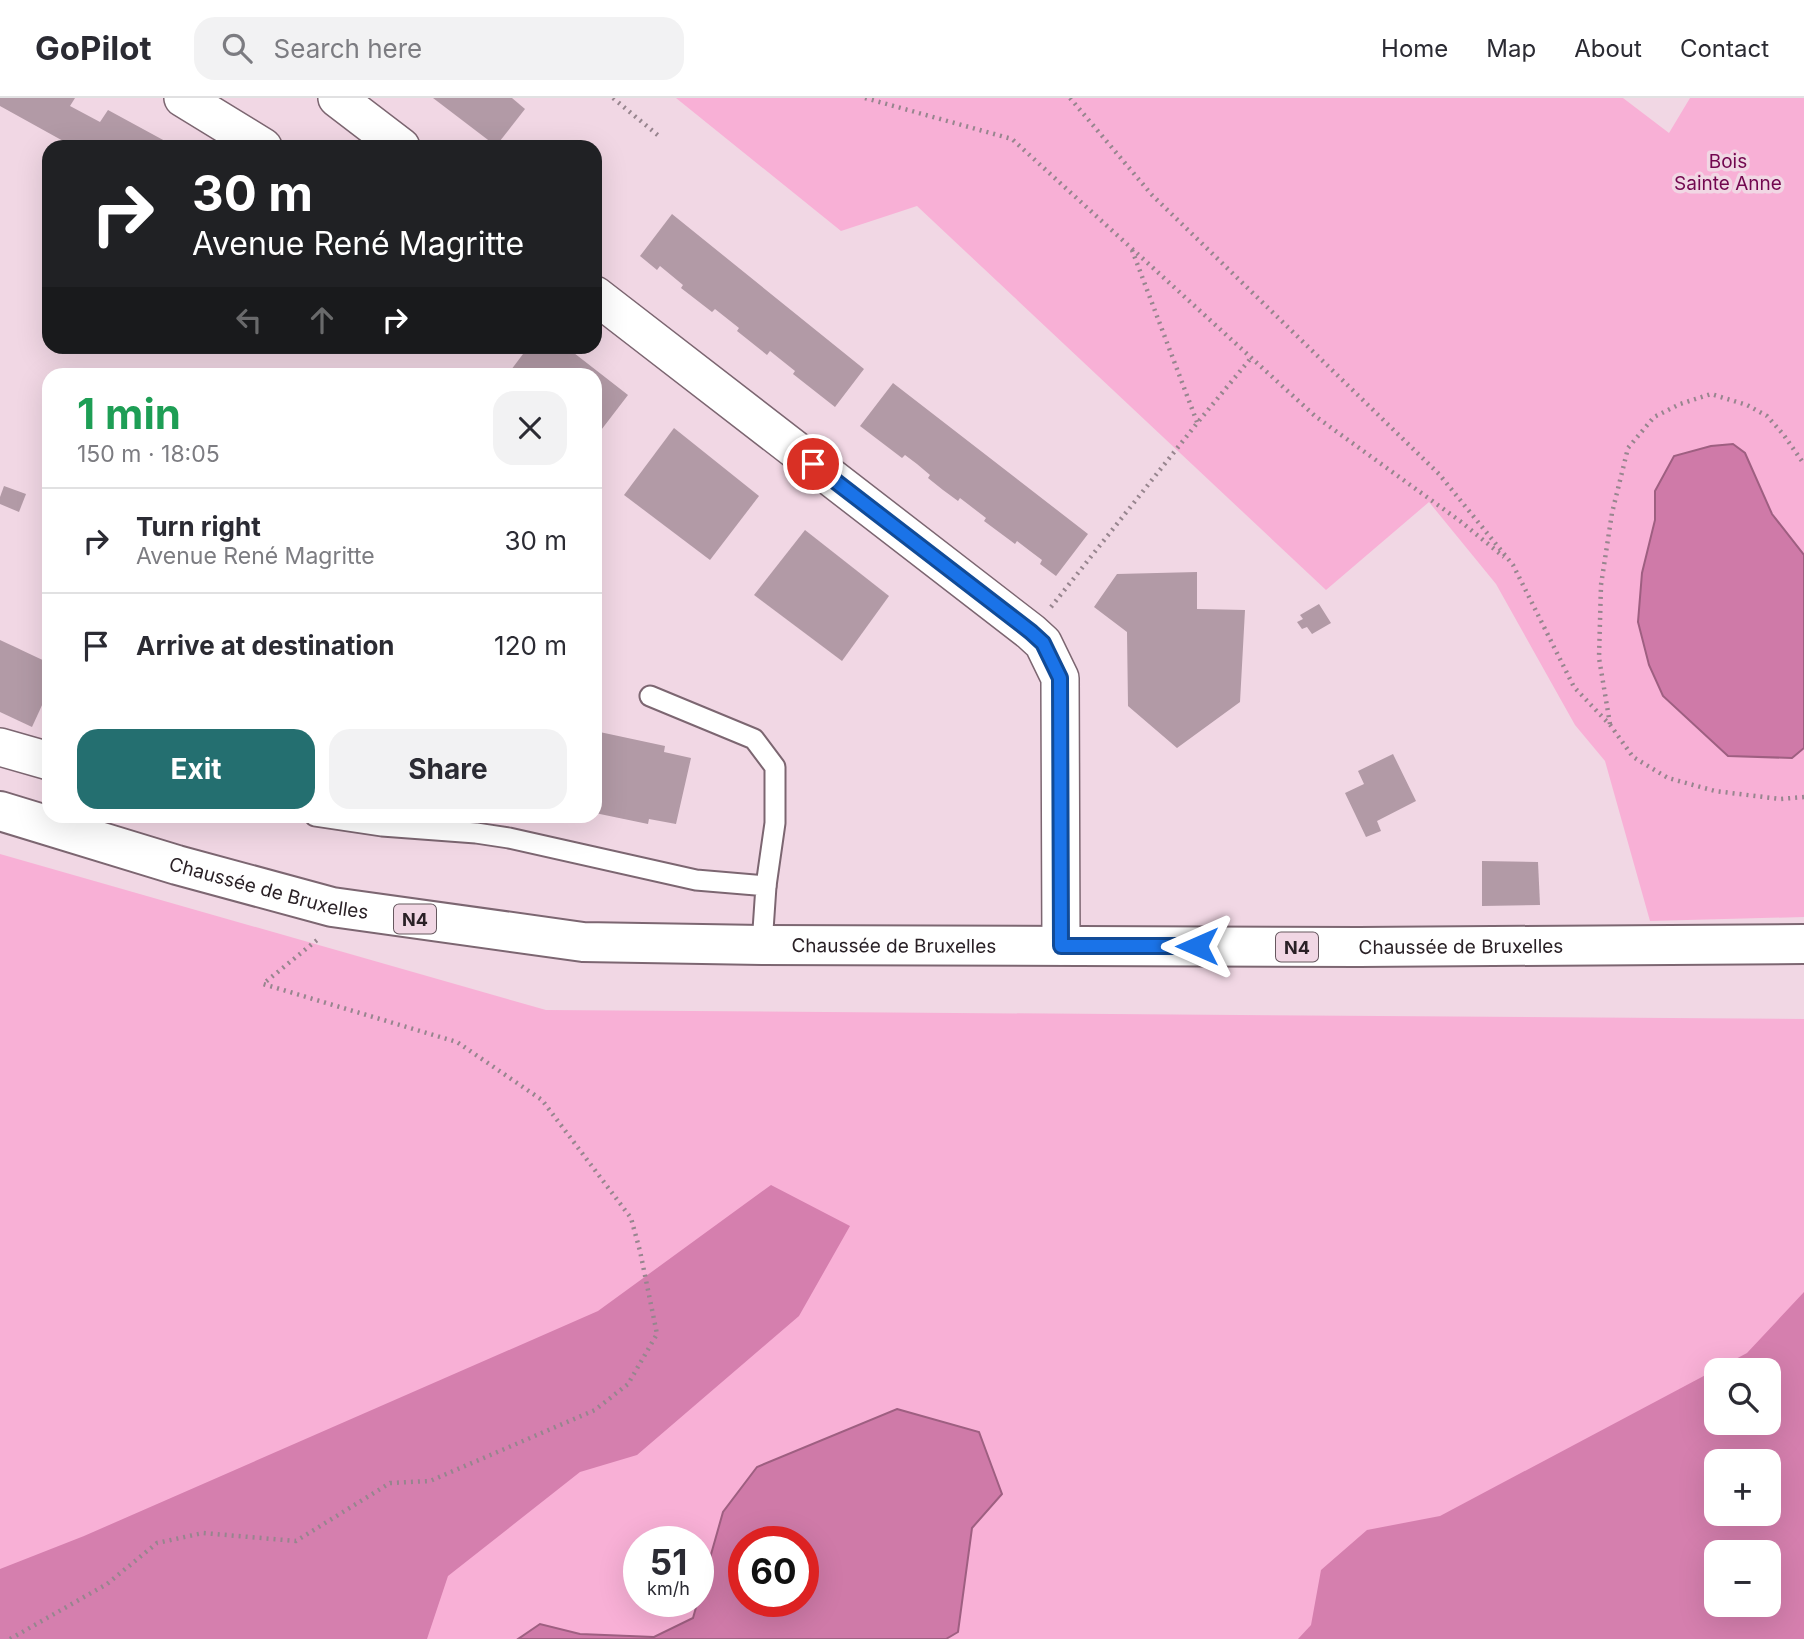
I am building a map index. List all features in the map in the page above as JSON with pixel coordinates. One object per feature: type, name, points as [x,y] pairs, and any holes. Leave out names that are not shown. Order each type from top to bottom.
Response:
[{"type":"main road","name":"Chaussée de Bruxelles","points":[[0,811],[177,865],[332,907],[583,942],[1373,947],[1804,944]]},
{"type":"street","points":[[183,98],[252,140]]},
{"type":"street","points":[[337,98],[391,140]]},
{"type":"street","points":[[602,300],[1043,643],[1060,678],[1061,946]]},
{"type":"street","points":[[0,747],[42,759]]},
{"type":"lane","points":[[650,696],[754,739],[775,767],[775,823],[766,886],[762,945]]},
{"type":"lane","points":[[362,823],[509,838],[696,880],[766,886]]},
{"type":"path","points":[[613,98],[660,137]]},
{"type":"path","points":[[864,98],[1012,139],[1315,416],[1460,521],[1513,565]]},
{"type":"path","points":[[1070,98],[1152,195],[1439,474],[1513,565],[1574,687],[1611,726],[1633,757],[1668,778],[1714,791],[1780,799],[1804,797]]},
{"type":"path","points":[[1132,249],[1198,422]]},
{"type":"path","points":[[1031,632],[1251,358]]},
{"type":"path","points":[[1611,726],[1599,658],[1601,585],[1612,513],[1628,448],[1654,417],[1680,404],[1711,394],[1747,405],[1767,416],[1804,464]]},
{"type":"path","points":[[10,1639],[107,1584],[157,1543],[203,1533],[296,1541],[390,1483],[430,1480],[595,1410],[628,1384],[657,1334],[631,1219],[542,1100],[457,1042],[263,984],[353,910]]},
{"type":"green space","name":"Bois Sainte Anne","points":[[676,98],[1623,98],[1669,133],[1690,98],[1804,98],[1804,917],[1650,921],[1605,761],[1575,725],[1496,584],[1429,502],[1326,590],[917,206],[841,231]]},
{"type":"green space","points":[[0,854],[546,1010],[1804,1019],[1804,1639],[0,1639]]},
{"type":"shaded area","points":[[1733,444],[1745,453],[1772,514],[1804,555],[1804,748],[1792,758],[1728,756],[1663,696],[1649,665],[1638,622],[1642,573],[1655,520],[1655,491],[1674,456],[1711,446]]},
{"type":"shaded area","points":[[771,1185],[850,1226],[799,1316],[637,1455],[580,1472],[448,1576],[427,1639],[0,1639],[0,1569],[84,1536],[598,1311]]},
{"type":"shaded area","points":[[1804,1292],[1804,1639],[1298,1639],[1311,1625],[1321,1570],[1367,1530],[1440,1516],[1704,1376],[1704,1435],[1781,1435],[1781,1358],[1738,1358],[1747,1353]]},
{"type":"shaded area","points":[[897,1409],[979,1432],[1002,1494],[972,1528],[958,1632],[946,1639],[518,1639],[540,1624],[580,1634],[654,1637],[693,1617],[714,1617],[714,1544],[723,1512],[757,1467]]},
{"type":"building","points":[[0,98],[75,98],[70,106],[100,122],[108,110],[163,140],[61,140],[0,106]]},
{"type":"building","points":[[433,98],[512,98],[525,109],[501,140],[488,140]]},
{"type":"building","points":[[672,214],[864,369],[835,407],[793,374],[795,371],[770,351],[767,355],[715,309],[712,312],[681,288],[683,285],[660,266],[657,270],[640,256]]},
{"type":"building","points":[[523,354],[575,354],[593,368],[512,368]]},
{"type":"building","points":[[602,375],[628,395],[602,429]]},
{"type":"building","points":[[893,383],[1088,534],[1056,576],[1040,564],[1042,560],[1017,541],[1015,544],[984,521],[986,518],[960,498],[958,501],[928,478],[930,475],[917,464],[905,455],[902,458],[860,426]]},
{"type":"building","points":[[674,428],[759,496],[710,560],[624,495]]},
{"type":"building","points":[[4,486],[26,494],[19,512],[0,504]]},
{"type":"building","points":[[805,530],[889,596],[842,661],[754,595]]},
{"type":"building","points":[[1197,572],[1197,609],[1245,610],[1240,702],[1177,748],[1128,706],[1127,632],[1094,607],[1117,574]]},
{"type":"building","points":[[1319,604],[1331,623],[1312,634],[1307,627],[1302,629],[1297,622],[1303,619],[1300,615]]},
{"type":"building","points":[[0,640],[42,660],[42,705],[32,727],[0,712]]},
{"type":"building","points":[[602,732],[665,746],[664,752],[691,758],[676,824],[649,819],[648,824],[602,814]]},
{"type":"building","points":[[1393,754],[1416,801],[1377,821],[1381,831],[1366,837],[1345,793],[1364,784],[1358,771]]},
{"type":"building","points":[[1482,861],[1538,862],[1540,905],[1482,906]]},
{"type":"route","points":[[813,464],[1043,643],[1060,678],[1061,946],[1197,946]]}]
